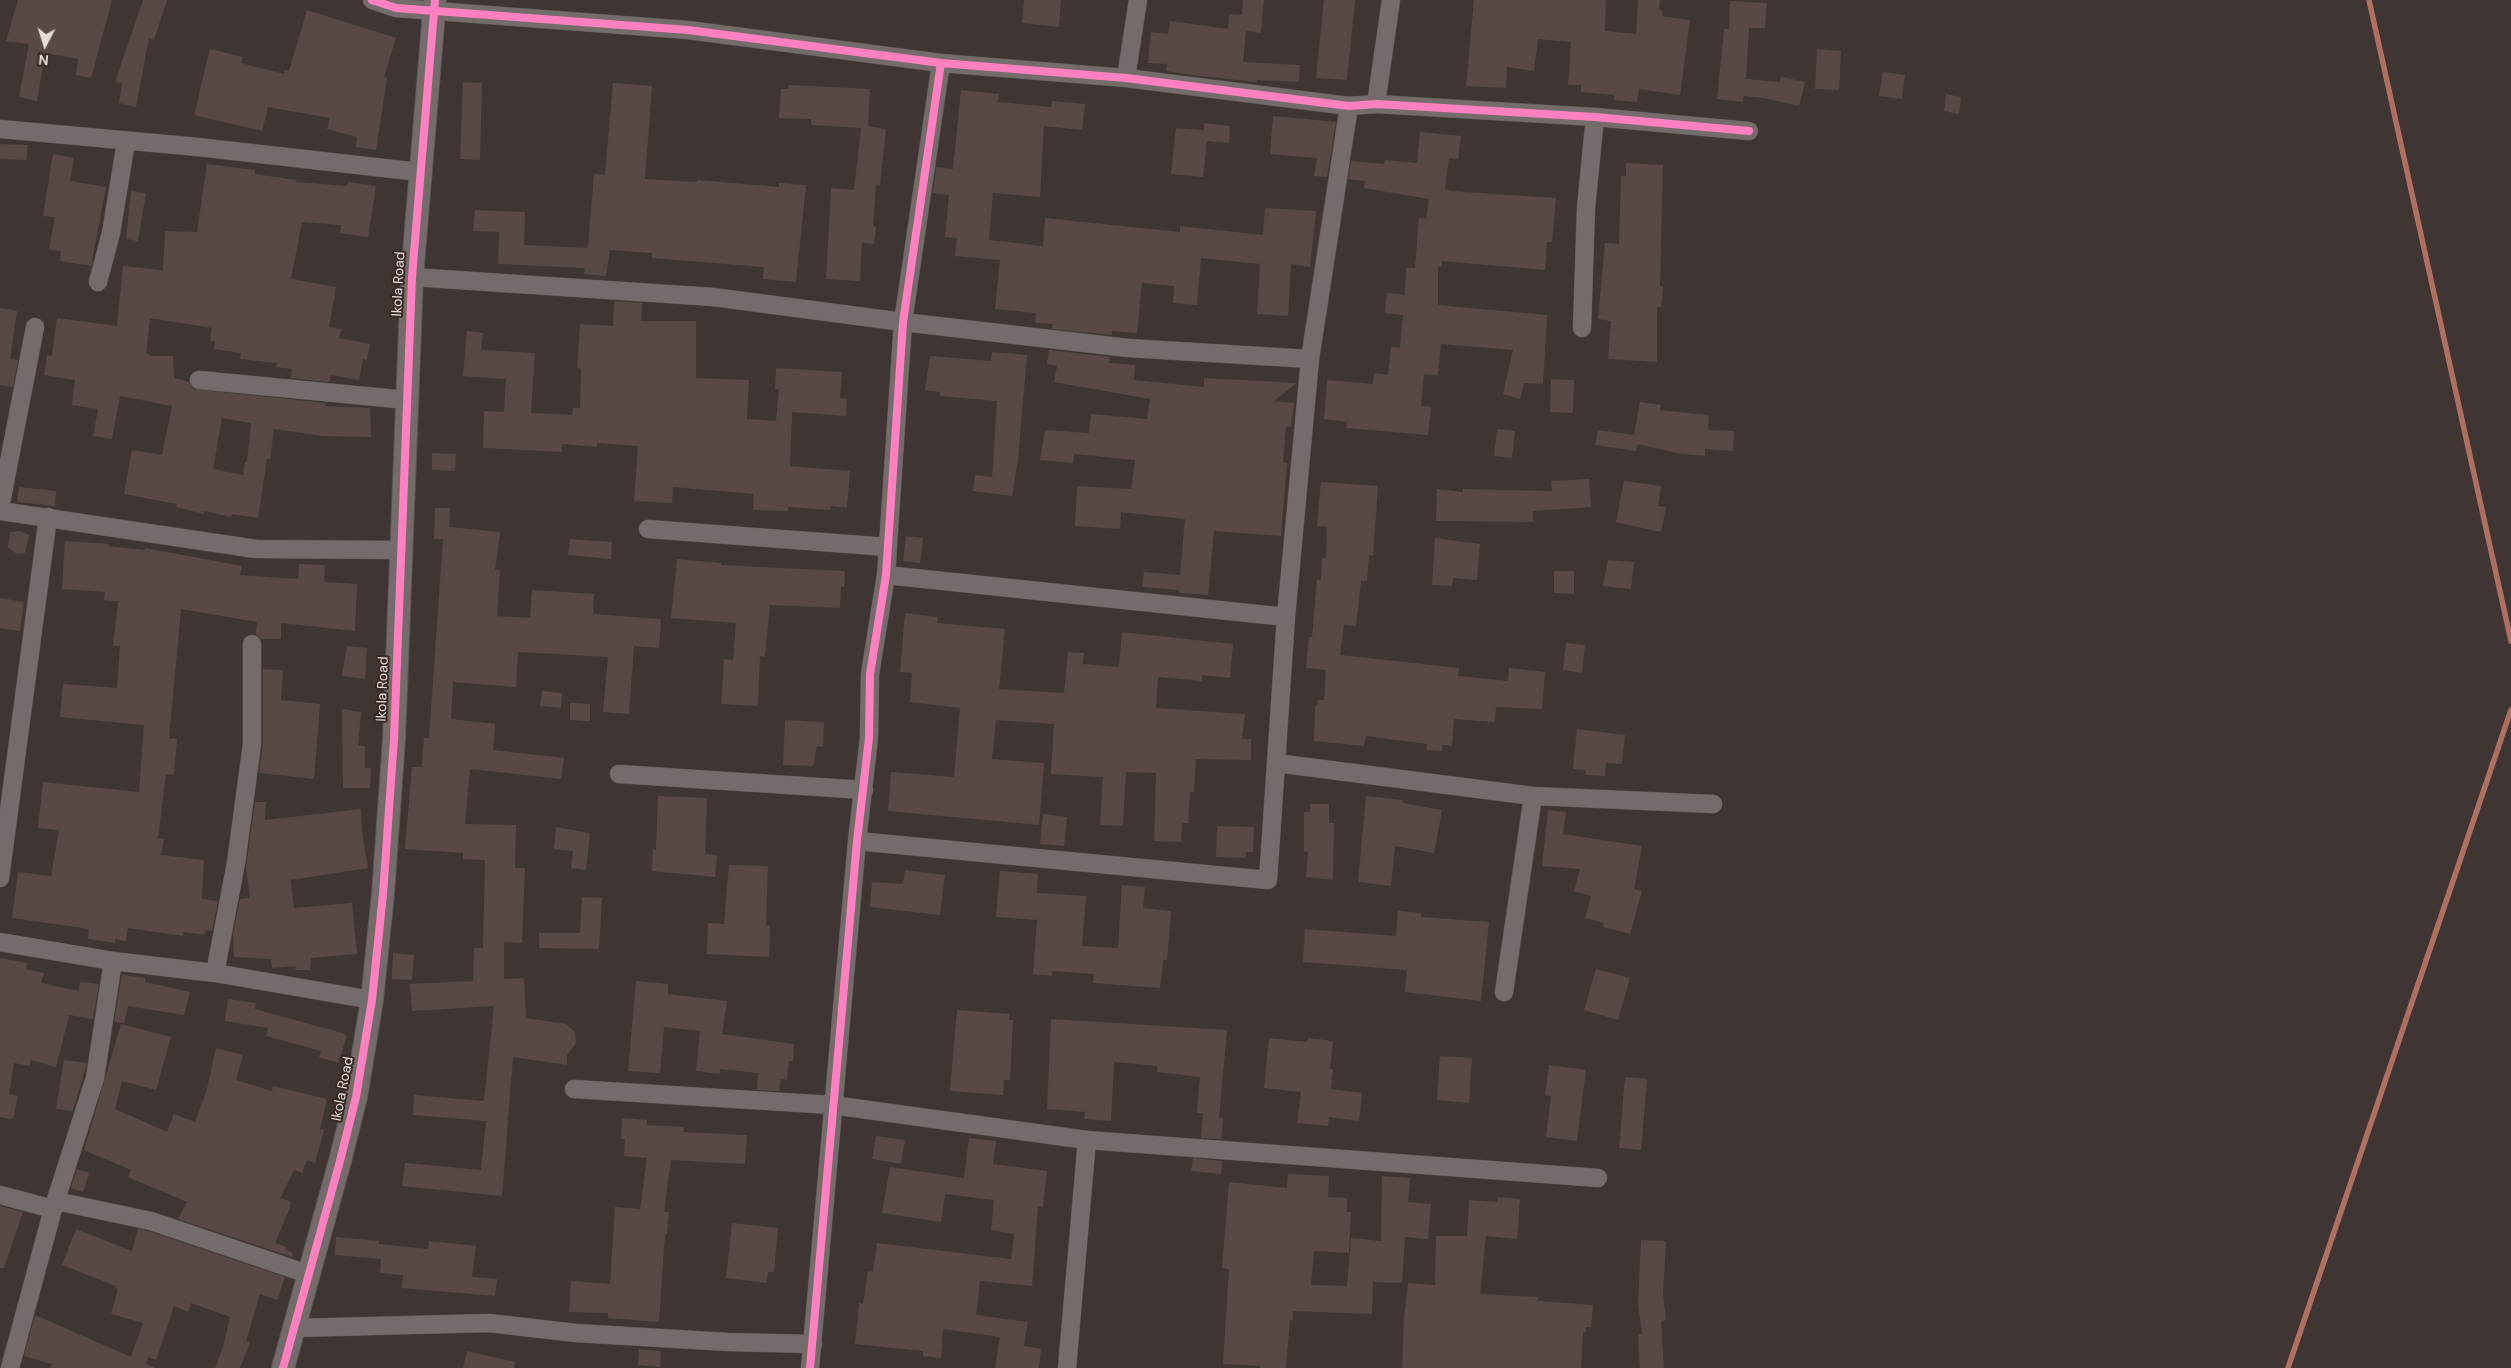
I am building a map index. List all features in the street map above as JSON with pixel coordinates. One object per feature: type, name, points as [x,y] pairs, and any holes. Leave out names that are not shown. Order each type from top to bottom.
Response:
[{"type":"street","points":[[372,0],[396,8],[434,5],[688,30],[942,63],[1126,78],[1349,106],[1376,104],[1595,117],[1749,131]]},
{"type":"street","points":[[1126,78],[1138,0]]},
{"type":"street","points":[[1376,104],[1391,0]]},
{"type":"street","name":"Ikola Road","points":[[283,1368],[351,1115],[372,1000],[383,894],[394,739],[412,278],[419,172],[434,5]]},
{"type":"street","points":[[810,1368],[832,1105],[857,841],[869,738],[870,674],[886,575],[903,322],[942,63]]},
{"type":"street","points":[[857,841],[1268,880],[1286,617],[1310,359],[1349,106]]},
{"type":"street","points":[[1582,328],[1586,208],[1595,117]]},
{"type":"street","points":[[0,129],[126,142],[198,147],[419,172]]},
{"type":"street","points":[[98,282],[111,233],[126,142]]},
{"type":"street","points":[[412,278],[713,297],[903,322],[1128,348],[1310,359]]},
{"type":"street","points":[[35,327],[0,509],[256,549],[400,550]]},
{"type":"street","points":[[199,380],[407,400]]},
{"type":"street","points":[[0,878],[48,517]]},
{"type":"street","points":[[648,530],[888,546]]},
{"type":"street","points":[[886,575],[1286,617]]},
{"type":"street","points":[[215,973],[236,863],[252,744],[252,644]]},
{"type":"street","points":[[1276,762],[1533,796],[1713,804]]},
{"type":"street","points":[[619,774],[864,790]]},
{"type":"street","points":[[1504,992],[1533,796]]},
{"type":"street","points":[[0,942],[113,961],[215,973],[372,1000]]},
{"type":"street","points":[[10,1368],[55,1205],[95,1078],[113,961]]},
{"type":"street","points":[[574,1089],[832,1105],[1087,1140],[1598,1178]]},
{"type":"street","points":[[1067,1368],[1087,1140]]},
{"type":"street","points":[[0,1195],[151,1221],[308,1274]]},
{"type":"street","points":[[294,1328],[489,1323],[586,1333],[728,1342],[813,1344]]},
{"type":"building","points":[[18,0],[112,0],[91,78],[76,75],[78,59],[45,53],[37,101],[19,97],[29,44],[6,41]]},
{"type":"building","points":[[143,0],[167,0],[154,40],[149,38],[136,107],[119,103],[122,83],[115,82]]},
{"type":"building","points":[[1024,0],[1061,0],[1059,27],[1022,23]]},
{"type":"building","points":[[1243,0],[1264,0],[1261,33],[1246,31],[1243,62],[1300,65],[1299,82],[1257,80],[1257,82],[1200,76],[1166,71],[1167,64],[1148,63],[1151,32],[1168,34],[1170,21],[1228,29],[1229,14],[1242,15]]},
{"type":"building","points":[[1324,0],[1355,0],[1347,80],[1316,78]]},
{"type":"building","points":[[1474,0],[1606,0],[1605,31],[1636,34],[1638,0],[1660,0],[1659,10],[1662,10],[1662,16],[1690,20],[1680,95],[1639,89],[1637,102],[1614,100],[1614,95],[1581,92],[1581,85],[1568,85],[1571,42],[1538,39],[1534,71],[1507,67],[1506,88],[1466,86]]},
{"type":"building","points":[[1730,1],[1767,3],[1765,28],[1749,28],[1746,79],[1780,82],[1781,77],[1805,82],[1799,106],[1764,98],[1744,96],[1743,102],[1717,99],[1724,29],[1729,29]]},
{"type":"building","points":[[307,10],[396,38],[384,77],[387,78],[376,150],[356,147],[357,137],[327,129],[330,118],[268,107],[262,131],[194,115],[210,49],[243,57],[241,63],[284,74],[285,70],[289,71]]},
{"type":"building","points":[[1817,49],[1841,51],[1839,90],[1815,89]]},
{"type":"building","points":[[1883,72],[1905,75],[1902,99],[1879,96]]},
{"type":"building","points":[[463,82],[482,83],[480,160],[460,159]]},
{"type":"building","points":[[613,83],[652,86],[645,179],[697,182],[697,180],[779,187],[779,183],[806,185],[796,282],[763,279],[764,267],[652,258],[652,253],[610,250],[606,276],[584,274],[585,268],[498,264],[499,232],[473,231],[475,210],[525,212],[524,245],[588,248],[594,174],[605,175]]},
{"type":"building","points":[[789,85],[870,89],[868,126],[886,129],[880,185],[876,184],[873,226],[876,227],[874,244],[862,243],[860,281],[826,279],[831,188],[854,190],[861,128],[811,125],[811,119],[779,118],[781,89],[788,89]]},
{"type":"building","points":[[961,90],[999,94],[998,102],[1051,107],[1052,101],[1085,104],[1082,130],[1044,126],[1040,197],[993,193],[989,240],[1043,246],[1045,218],[1180,232],[1180,226],[1263,235],[1265,208],[1316,211],[1310,267],[1291,264],[1288,316],[1257,314],[1260,264],[1201,258],[1197,305],[1173,303],[1174,286],[1142,283],[1137,333],[1112,331],[1112,335],[1052,329],[1053,324],[1035,323],[1036,313],[995,309],[1000,260],[955,256],[957,238],[945,237],[949,195],[933,193],[936,167],[953,169]]},
{"type":"building","points":[[1946,94],[1961,97],[1959,114],[1944,111]]},
{"type":"building","points":[[1273,116],[1336,122],[1327,177],[1314,176],[1317,158],[1270,154]]},
{"type":"building","points":[[1204,123],[1230,126],[1229,143],[1207,141],[1203,177],[1171,174],[1176,128],[1204,130]]},
{"type":"building","points":[[1420,132],[1461,136],[1458,159],[1449,158],[1445,189],[1450,191],[1556,198],[1552,242],[1547,242],[1545,270],[1442,261],[1442,267],[1438,267],[1438,305],[1547,315],[1543,384],[1524,383],[1520,399],[1503,394],[1513,350],[1441,344],[1438,375],[1424,374],[1421,406],[1431,407],[1428,435],[1346,428],[1347,422],[1324,419],[1327,380],[1373,384],[1374,373],[1388,375],[1391,347],[1400,348],[1403,315],[1385,313],[1387,293],[1405,295],[1406,268],[1415,268],[1419,218],[1426,219],[1429,199],[1364,188],[1365,181],[1348,179],[1351,161],[1384,164],[1385,160],[1417,163]]},
{"type":"building","points":[[0,144],[28,145],[26,160],[0,159]]},
{"type":"building","points":[[53,154],[74,158],[70,181],[106,187],[91,266],[60,261],[61,251],[49,249],[55,217],[43,216]]},
{"type":"building","points":[[1626,163],[1663,165],[1660,286],[1663,287],[1661,307],[1657,307],[1657,362],[1608,359],[1611,321],[1598,319],[1605,243],[1619,244],[1621,176],[1626,176]]},
{"type":"building","points":[[207,164],[255,170],[255,174],[296,180],[295,182],[347,186],[348,182],[376,186],[368,237],[340,233],[341,225],[302,222],[291,279],[336,287],[329,327],[341,329],[339,338],[370,344],[367,360],[363,359],[359,380],[331,375],[330,382],[291,378],[292,369],[276,367],[277,363],[240,359],[241,353],[214,349],[215,342],[210,341],[212,328],[150,318],[146,354],[149,354],[149,356],[173,356],[174,378],[189,382],[193,389],[326,403],[325,406],[370,408],[371,437],[323,436],[274,429],[270,459],[267,459],[258,518],[232,514],[231,517],[204,511],[204,514],[176,507],[177,504],[124,494],[132,450],[162,455],[172,406],[120,396],[112,439],[93,436],[98,409],[72,405],[75,380],[44,375],[47,355],[52,356],[57,318],[117,326],[123,266],[163,270],[165,231],[197,232]],"holes":[[[222,418],[251,423],[247,462],[245,462],[243,475],[213,469]]]},
{"type":"building","points":[[131,191],[146,193],[138,241],[126,239]]},
{"type":"building","points":[[614,301],[642,303],[641,321],[696,321],[696,378],[749,380],[747,419],[776,421],[779,389],[775,389],[776,368],[842,372],[840,398],[847,399],[846,416],[792,412],[790,466],[850,471],[847,508],[831,506],[830,510],[788,507],[788,511],[753,510],[754,494],[673,487],[672,503],[634,501],[638,446],[597,443],[597,447],[562,444],[562,452],[483,448],[484,411],[504,412],[506,379],[463,376],[467,331],[483,333],[481,350],[535,353],[531,413],[572,415],[573,408],[580,408],[581,369],[577,368],[580,324],[613,326]]},
{"type":"building","points":[[0,308],[17,311],[10,359],[18,360],[13,387],[0,385]]},
{"type":"building","points":[[1049,350],[1110,357],[1109,363],[1135,365],[1134,380],[1204,387],[1204,378],[1297,383],[1274,401],[1294,403],[1291,427],[1286,426],[1283,462],[1287,463],[1281,536],[1214,531],[1208,595],[1179,593],[1179,590],[1142,587],[1144,572],[1180,575],[1185,519],[1121,512],[1120,529],[1075,526],[1077,486],[1131,489],[1135,460],[1074,454],[1073,463],[1040,460],[1045,430],[1089,433],[1091,414],[1147,419],[1150,399],[1054,382],[1057,366],[1047,364]]},
{"type":"building","points":[[992,352],[1027,355],[1018,459],[1012,496],[973,491],[975,475],[992,477],[997,401],[940,396],[940,392],[925,390],[930,356],[991,361]]},
{"type":"building","points":[[1551,379],[1574,380],[1573,413],[1550,412]]},
{"type":"building","points":[[1640,402],[1661,405],[1660,410],[1709,415],[1708,430],[1734,431],[1733,451],[1705,449],[1705,456],[1682,454],[1638,444],[1636,451],[1595,445],[1598,430],[1634,435]]},
{"type":"building","points":[[1497,429],[1515,431],[1512,458],[1494,456]]},
{"type":"building","points":[[432,453],[456,454],[455,471],[432,470]]},
{"type":"building","points":[[1589,479],[1591,507],[1533,511],[1533,522],[1436,521],[1437,489],[1463,492],[1463,489],[1552,491],[1551,481]]},
{"type":"building","points":[[1624,481],[1661,486],[1658,506],[1666,507],[1661,532],[1616,522]]},
{"type":"building","points":[[1321,482],[1378,486],[1373,556],[1369,555],[1367,581],[1361,581],[1356,626],[1344,625],[1340,655],[1459,668],[1458,676],[1508,681],[1509,668],[1545,672],[1542,709],[1496,707],[1495,722],[1454,719],[1452,746],[1442,745],[1442,751],[1426,750],[1427,744],[1366,736],[1364,746],[1314,741],[1315,706],[1317,706],[1318,700],[1324,700],[1326,670],[1306,668],[1309,637],[1312,637],[1317,580],[1321,580],[1322,558],[1326,558],[1327,527],[1317,526]]},
{"type":"building","points":[[19,487],[56,491],[55,506],[17,502]]},
{"type":"building","points":[[435,508],[450,508],[449,527],[500,532],[495,570],[500,570],[497,616],[530,618],[532,590],[594,594],[593,614],[661,619],[659,648],[634,646],[629,714],[603,712],[608,657],[518,652],[516,687],[453,682],[451,719],[495,724],[493,750],[564,758],[561,779],[470,769],[465,824],[516,825],[515,868],[525,868],[522,943],[504,942],[504,979],[524,978],[526,1018],[566,1024],[575,1032],[576,1043],[567,1055],[567,1065],[513,1057],[502,1196],[402,1186],[405,1163],[481,1170],[486,1121],[413,1115],[414,1095],[484,1101],[494,1006],[412,1011],[410,984],[473,981],[474,948],[483,948],[485,860],[463,859],[463,853],[405,849],[412,767],[422,767],[424,738],[429,738],[443,539],[434,539]]},
{"type":"building","points":[[19,531],[29,535],[25,553],[17,554],[8,548],[10,532]]},
{"type":"building","points":[[906,536],[923,538],[920,563],[903,561]]},
{"type":"building","points":[[1435,538],[1480,544],[1477,580],[1453,578],[1452,586],[1432,585]]},
{"type":"building","points":[[570,539],[612,542],[611,559],[568,555]]},
{"type":"building","points":[[65,541],[109,544],[108,546],[145,550],[145,548],[242,566],[240,575],[298,579],[299,564],[325,565],[324,582],[357,584],[355,631],[281,623],[281,639],[261,639],[256,634],[257,622],[181,609],[169,738],[177,739],[174,775],[166,774],[158,838],[164,839],[161,855],[204,860],[202,899],[218,901],[212,931],[206,930],[205,935],[184,932],[183,936],[128,928],[126,941],[115,939],[115,943],[88,939],[89,929],[12,918],[18,872],[51,876],[59,830],[38,828],[43,782],[139,792],[144,725],[60,717],[63,684],[117,688],[120,646],[113,646],[118,601],[104,600],[105,592],[62,589]]},
{"type":"building","points":[[677,559],[721,563],[721,565],[845,571],[844,587],[841,587],[840,608],[770,605],[765,657],[760,656],[758,706],[721,704],[724,659],[733,660],[736,623],[671,618]]},
{"type":"building","points":[[1608,560],[1634,562],[1631,589],[1603,586]]},
{"type":"building","points":[[1554,571],[1574,571],[1574,594],[1554,593]]},
{"type":"building","points":[[0,598],[24,602],[20,631],[0,628]]},
{"type":"building","points":[[905,613],[938,617],[937,623],[1005,629],[999,689],[1064,693],[1068,652],[1084,653],[1083,664],[1119,667],[1122,632],[1233,644],[1230,678],[1202,675],[1202,681],[1158,677],[1156,708],[1245,714],[1242,739],[1251,739],[1251,760],[1196,759],[1194,792],[1190,792],[1188,823],[1182,823],[1181,842],[1154,841],[1156,773],[1126,772],[1123,826],[1100,825],[1103,777],[1051,774],[1054,724],[996,720],[992,759],[1044,763],[1039,825],[888,811],[891,772],[954,777],[960,708],[910,702],[912,673],[900,672]]},
{"type":"building","points":[[1566,643],[1585,645],[1582,673],[1563,670]]},
{"type":"building","points":[[347,646],[367,648],[365,679],[342,676]]},
{"type":"building","points":[[263,669],[283,670],[281,700],[320,704],[314,779],[259,773],[263,744]]},
{"type":"building","points":[[542,691],[562,693],[561,708],[540,706]]},
{"type":"building","points":[[570,703],[590,704],[590,721],[570,720]]},
{"type":"building","points":[[342,709],[361,712],[358,746],[365,746],[365,768],[371,768],[370,788],[343,788]]},
{"type":"building","points":[[785,720],[824,722],[823,747],[817,746],[813,766],[783,765]]},
{"type":"building","points":[[1577,729],[1625,735],[1622,764],[1606,763],[1605,776],[1585,775],[1586,770],[1573,769]]},
{"type":"building","points":[[658,796],[707,798],[705,854],[717,855],[715,877],[652,871],[653,849],[656,850]]},
{"type":"building","points":[[1366,796],[1403,800],[1402,803],[1442,810],[1434,853],[1395,846],[1391,886],[1358,882]]},
{"type":"building","points":[[255,802],[266,802],[265,820],[361,809],[362,833],[368,868],[291,880],[294,908],[352,903],[357,954],[311,958],[310,970],[295,970],[296,966],[272,968],[271,959],[234,957],[233,934],[240,899],[250,898],[246,867]]},
{"type":"building","points":[[1310,804],[1329,804],[1329,823],[1334,823],[1333,880],[1306,877],[1308,852],[1304,851],[1304,812],[1310,812]]},
{"type":"building","points":[[1548,810],[1566,812],[1563,834],[1642,846],[1634,889],[1642,891],[1630,934],[1603,927],[1604,923],[1585,918],[1591,896],[1574,891],[1580,869],[1542,866]]},
{"type":"building","points":[[1043,814],[1067,817],[1064,846],[1040,844]]},
{"type":"building","points":[[1217,826],[1254,827],[1253,852],[1246,852],[1246,858],[1216,857]]},
{"type":"building","points":[[556,827],[590,833],[586,870],[571,868],[573,851],[554,849]]},
{"type":"building","points":[[729,865],[768,866],[766,925],[770,926],[769,957],[707,954],[708,923],[724,924]]},
{"type":"building","points":[[905,870],[945,875],[940,915],[870,907],[872,882],[903,884]]},
{"type":"building","points":[[1000,871],[1038,874],[1037,893],[1086,896],[1082,946],[1118,948],[1122,885],[1145,887],[1143,908],[1171,911],[1167,960],[1163,960],[1160,988],[1093,983],[1094,974],[1052,971],[1052,976],[1033,974],[1037,920],[996,917]]},
{"type":"building","points":[[582,897],[602,898],[599,949],[539,948],[539,933],[580,933]]},
{"type":"building","points":[[1398,911],[1421,913],[1421,917],[1489,922],[1481,1001],[1405,992],[1407,970],[1303,962],[1305,929],[1396,936]]},
{"type":"building","points":[[393,953],[414,955],[412,980],[392,979]]},
{"type":"building","points":[[0,958],[27,963],[26,969],[44,973],[41,983],[79,991],[80,982],[99,984],[93,1019],[69,1015],[56,1067],[31,1060],[30,1066],[14,1063],[9,1094],[18,1096],[13,1119],[0,1117]]},
{"type":"building","points":[[1596,969],[1630,978],[1618,1020],[1584,1010]]},
{"type":"building","points":[[122,975],[145,978],[145,982],[190,992],[184,1015],[128,1006],[124,1023],[114,1022]]},
{"type":"building","points":[[636,981],[668,984],[668,994],[727,1001],[722,1034],[794,1044],[793,1061],[789,1061],[787,1080],[781,1079],[779,1091],[757,1090],[758,1073],[720,1069],[720,1074],[696,1071],[700,1031],[664,1027],[660,1073],[628,1071]]},
{"type":"building","points":[[228,999],[256,1003],[255,1009],[342,1033],[347,1036],[338,1063],[319,1057],[321,1051],[266,1036],[268,1028],[225,1021]]},
{"type":"building","points":[[957,1010],[1010,1014],[1009,1020],[1013,1020],[1010,1080],[1004,1080],[1003,1095],[950,1091]]},
{"type":"building","points":[[1051,1019],[1227,1030],[1219,1118],[1223,1118],[1221,1139],[1201,1138],[1203,1113],[1197,1113],[1200,1077],[1157,1072],[1158,1066],[1114,1062],[1111,1121],[1084,1119],[1085,1112],[1047,1109]]},
{"type":"building","points":[[121,1024],[171,1037],[156,1090],[122,1081],[115,1109],[167,1132],[174,1114],[195,1122],[207,1089],[216,1048],[243,1055],[236,1080],[272,1091],[273,1086],[327,1099],[320,1129],[324,1130],[315,1163],[307,1160],[302,1173],[294,1170],[280,1198],[290,1201],[290,1208],[275,1243],[286,1247],[285,1249],[293,1253],[292,1257],[178,1219],[187,1202],[128,1177],[131,1170],[84,1150]]},
{"type":"building","points":[[1269,1038],[1307,1042],[1308,1038],[1333,1041],[1330,1069],[1333,1069],[1331,1089],[1362,1093],[1359,1121],[1329,1117],[1328,1126],[1297,1123],[1301,1092],[1264,1088]]},
{"type":"building","points":[[1440,1056],[1472,1058],[1469,1103],[1437,1100]]},
{"type":"building","points":[[64,1060],[87,1063],[73,1111],[56,1109]]},
{"type":"building","points":[[1549,1065],[1586,1070],[1577,1141],[1546,1137],[1551,1096],[1545,1095]]},
{"type":"building","points":[[1625,1077],[1647,1079],[1641,1150],[1619,1148]]},
{"type":"building","points":[[622,1118],[647,1120],[647,1125],[684,1127],[683,1132],[747,1135],[745,1164],[671,1160],[664,1212],[669,1212],[667,1234],[665,1234],[659,1322],[608,1318],[608,1313],[569,1312],[571,1281],[610,1284],[615,1207],[640,1209],[647,1158],[624,1156],[625,1139],[621,1139]]},
{"type":"building","points":[[876,1136],[905,1140],[901,1164],[872,1159]]},
{"type":"building","points":[[969,1138],[996,1141],[993,1164],[1047,1171],[1043,1207],[1038,1206],[1032,1286],[980,1281],[976,1315],[1028,1322],[1024,1346],[1041,1349],[1039,1368],[995,1368],[1000,1337],[943,1329],[941,1358],[923,1356],[923,1351],[855,1344],[859,1303],[863,1304],[868,1271],[873,1272],[877,1243],[1011,1259],[1014,1234],[991,1230],[994,1200],[945,1194],[941,1222],[882,1213],[890,1167],[964,1178]]},
{"type":"building","points":[[1193,1158],[1222,1161],[1221,1174],[1191,1171]]},
{"type":"building","points":[[77,1169],[89,1173],[83,1192],[71,1188]]},
{"type":"building","points":[[1288,1174],[1329,1176],[1328,1197],[1347,1198],[1347,1212],[1351,1212],[1349,1253],[1314,1251],[1311,1285],[1347,1286],[1351,1238],[1381,1241],[1382,1176],[1410,1178],[1408,1202],[1431,1204],[1428,1239],[1405,1237],[1402,1283],[1373,1282],[1372,1314],[1293,1311],[1293,1320],[1290,1320],[1286,1368],[1260,1368],[1260,1366],[1223,1364],[1229,1269],[1222,1268],[1229,1182],[1287,1188]]},
{"type":"building","points":[[1498,1197],[1520,1199],[1517,1239],[1486,1236],[1480,1294],[1538,1297],[1538,1301],[1593,1305],[1591,1327],[1586,1327],[1586,1332],[1583,1332],[1581,1368],[1402,1368],[1404,1318],[1408,1283],[1435,1285],[1436,1236],[1467,1236],[1469,1200],[1497,1202]]},
{"type":"building","points":[[0,1206],[23,1212],[4,1268],[0,1268]]},
{"type":"building","points":[[732,1223],[778,1228],[774,1272],[768,1272],[767,1283],[726,1278]]},
{"type":"building","points":[[76,1229],[132,1251],[138,1229],[148,1231],[285,1277],[277,1300],[260,1294],[246,1341],[250,1342],[240,1368],[215,1368],[223,1347],[230,1317],[191,1303],[188,1312],[174,1306],[156,1360],[148,1357],[146,1364],[155,1368],[50,1368],[52,1364],[24,1356],[35,1315],[131,1357],[143,1323],[111,1314],[118,1289],[115,1288],[116,1286],[62,1265]]},
{"type":"building","points":[[336,1237],[379,1241],[379,1244],[428,1249],[429,1241],[476,1246],[472,1277],[497,1279],[495,1296],[402,1288],[403,1275],[380,1273],[381,1259],[335,1255]]},
{"type":"building","points":[[1641,1240],[1666,1241],[1663,1293],[1666,1320],[1661,1321],[1664,1368],[1640,1368],[1638,1334],[1642,1334],[1638,1303]]},
{"type":"building","points":[[639,1349],[661,1351],[660,1367],[638,1365]]},
{"type":"building","points":[[467,1351],[515,1362],[514,1368],[463,1368]]},
{"type":"waterway","points":[[2369,0],[2511,641]]},
{"type":"waterway","points":[[2288,1368],[2511,710]]},
{"type":"cycle path","points":[[372,0],[396,8],[688,30],[941,63],[1126,78],[1349,106],[1376,104],[1595,117],[1749,131]]},
{"type":"cycle path","points":[[283,1368],[356,1097],[372,1000],[383,894],[394,739],[412,277],[435,0]]},
{"type":"cycle path","points":[[810,1368],[857,841],[869,738],[870,674],[886,575],[903,322],[941,63]]}]
